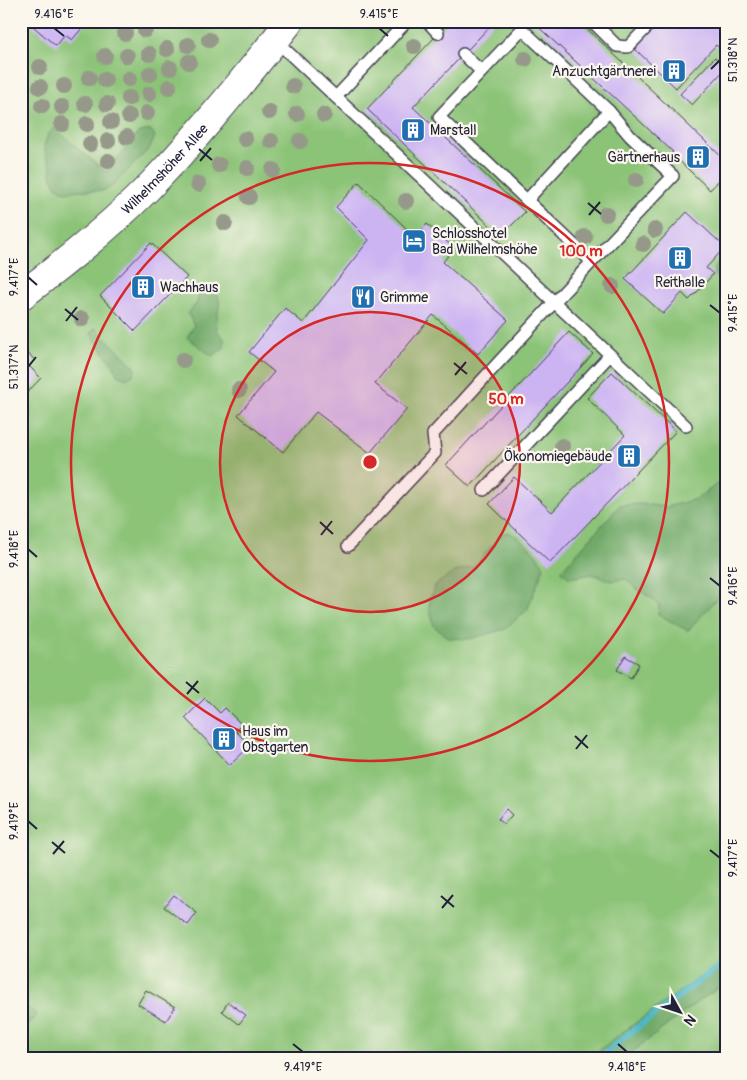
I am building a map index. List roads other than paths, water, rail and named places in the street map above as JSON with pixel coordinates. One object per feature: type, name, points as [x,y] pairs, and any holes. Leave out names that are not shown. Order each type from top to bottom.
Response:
[{"type":"main road","name":"Wilhelmshöher Allee","points":[[21,296],[53,272],[145,190],[225,102],[282,31]]},
{"type":"lane","points":[[336,97],[407,21]]},
{"type":"lane","points":[[427,21],[438,34]]},
{"type":"lane","points":[[592,21],[618,46],[628,47],[653,21]]},
{"type":"lane","points":[[348,546],[435,453],[433,434],[672,176],[630,136],[609,110],[522,29],[440,117],[592,262]]},
{"type":"lane","points":[[282,31],[336,97],[686,426]]},
{"type":"lane","points":[[463,54],[481,71]]},
{"type":"lane","points":[[527,200],[609,110]]},
{"type":"lane","points":[[484,490],[610,354]]},
{"type":"waterway","points":[[599,1059],[627,1035],[726,961]]},
{"type":"place","name":"Anzuchtgärtnerei","points":[[674,71]]},
{"type":"place","name":"Marstall","points":[[413,130]]},
{"type":"place","name":"Gärtnerhaus","points":[[698,157]]},
{"type":"place","name":"Schlosshotel Bad Wilhelmshöhe","points":[[414,241]]},
{"type":"place","name":"Reithalle","points":[[680,258]]},
{"type":"place","name":"Wachhaus","points":[[143,287]]},
{"type":"place","name":"Grimme","points":[[363,297]]},
{"type":"place","name":"Ökonomiegebäude","points":[[629,456]]},
{"type":"place","name":"Haus im Obstgarten","points":[[224,739]]}]
